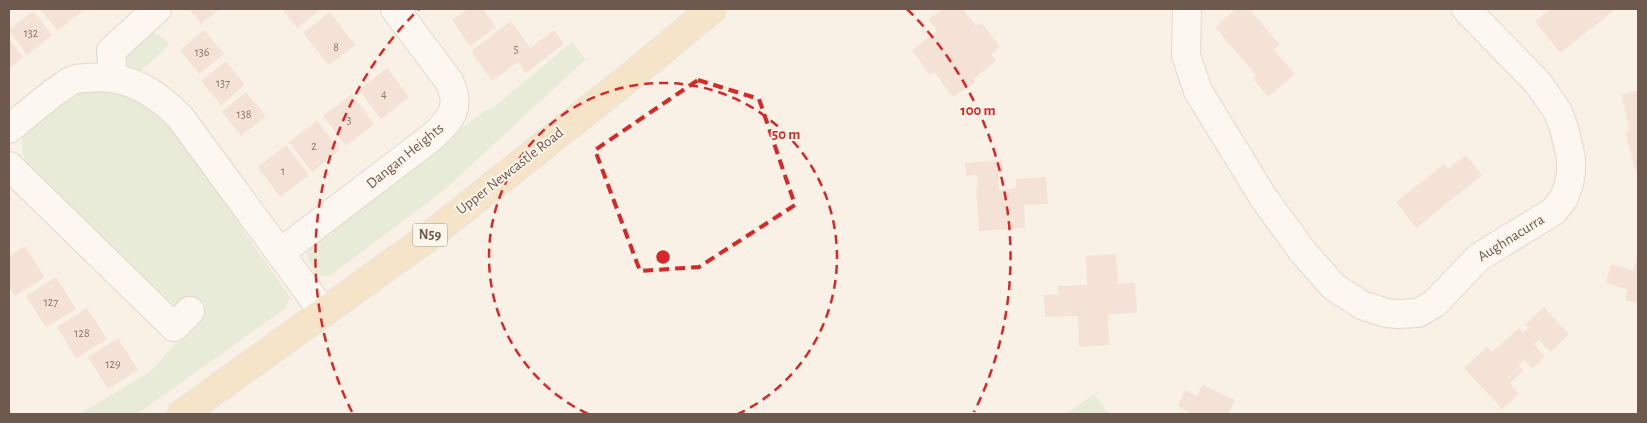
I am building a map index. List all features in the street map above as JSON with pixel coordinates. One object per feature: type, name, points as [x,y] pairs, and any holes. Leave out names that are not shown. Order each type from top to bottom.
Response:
[{"type":"main road","name":"Upper Newcastle Road","points":[[182,414],[427,238],[635,73],[712,9]]},
{"type":"street","points":[[113,77],[111,52],[156,9]]},
{"type":"street","name":"Dangan Heights","points":[[280,252],[432,137],[450,120],[453,112],[454,91],[449,81],[394,9]]},
{"type":"street","name":"Aughnacurra","points":[[1187,9],[1186,55],[1198,91],[1263,197],[1304,252],[1334,287],[1362,305],[1386,313],[1404,314],[1418,313],[1426,309],[1451,287],[1468,266],[1488,250],[1538,223],[1554,211],[1567,191],[1572,172],[1569,144],[1558,112],[1538,83],[1466,9]]},
{"type":"street","points":[[9,129],[73,80],[101,76],[113,77],[132,82],[148,90],[170,108],[227,180],[324,313]]},
{"type":"street","points":[[9,166],[174,328],[190,311]]},
{"type":"highlighted area","points":[[698,80],[759,99],[795,205],[699,267],[640,271],[595,150]]},
{"type":"green space","points":[[151,32],[161,37],[169,45],[140,72],[130,68],[122,54]]},
{"type":"green space","points":[[572,42],[586,59],[444,190],[331,275],[323,276],[315,273],[308,259],[307,248],[314,241],[486,110],[494,107]]},
{"type":"green space","points":[[111,88],[152,104],[245,222],[240,226],[290,297],[286,308],[137,414],[80,414],[151,371],[199,316],[178,313],[27,165],[22,145],[26,131],[31,126],[80,92],[90,89]]},
{"type":"green space","points":[[1094,394],[1109,414],[1066,414]]},
{"type":"building","points":[[40,9],[80,9],[82,11],[58,31]]},
{"type":"building","points":[[189,9],[220,9],[201,24]]},
{"type":"building","points":[[282,9],[321,9],[297,28]]},
{"type":"building","points":[[468,9],[483,9],[496,27],[470,46],[452,20]]},
{"type":"building","points":[[943,9],[963,9],[976,26],[981,22],[1000,47],[991,54],[996,61],[973,79],[975,82],[953,97],[934,72],[930,75],[912,50],[937,31],[929,19]]},
{"type":"building","points":[[1236,9],[1249,9],[1280,45],[1274,50],[1295,74],[1268,97],[1253,79],[1256,75],[1215,27]]},
{"type":"building","points":[[1551,9],[1616,9],[1560,53],[1535,21]]},
{"type":"building","points":[[33,11],[52,35],[27,55],[9,30]]},
{"type":"building","points":[[330,12],[355,45],[329,65],[303,33]]},
{"type":"building","points":[[511,21],[530,48],[554,30],[564,44],[526,73],[518,62],[492,81],[471,51]]},
{"type":"building","points":[[204,30],[224,54],[199,74],[180,50]]},
{"type":"building","points":[[9,39],[23,57],[9,69]]},
{"type":"building","points":[[226,61],[245,85],[221,105],[201,81]]},
{"type":"building","points":[[387,68],[409,97],[381,119],[359,90]]},
{"type":"building","points":[[1638,90],[1638,168],[1635,169],[1625,132],[1630,130],[1621,94]]},
{"type":"building","points":[[246,92],[266,116],[241,136],[222,112]]},
{"type":"building","points":[[352,94],[374,124],[346,146],[323,116]]},
{"type":"building","points":[[317,121],[340,150],[312,172],[289,142]]},
{"type":"building","points":[[286,145],[309,175],[280,197],[258,167]]},
{"type":"building","points":[[1466,155],[1482,175],[1416,228],[1396,202],[1444,164],[1448,169]]},
{"type":"building","points":[[1002,160],[1003,173],[998,174],[999,190],[1016,188],[1016,179],[1046,177],[1048,204],[1024,205],[1025,228],[979,231],[977,175],[966,176],[965,163]]},
{"type":"building","points":[[25,246],[45,277],[15,296],[9,287],[9,256]]},
{"type":"building","points":[[1116,254],[1118,284],[1135,283],[1137,313],[1108,314],[1109,345],[1079,347],[1078,316],[1045,317],[1044,295],[1058,294],[1057,286],[1087,285],[1086,256]]},
{"type":"building","points":[[1638,255],[1638,303],[1625,300],[1628,290],[1606,283],[1611,264],[1633,271]]},
{"type":"building","points":[[56,277],[76,309],[46,327],[26,296]]},
{"type":"building","points":[[1544,307],[1569,334],[1550,352],[1539,340],[1534,344],[1545,357],[1532,369],[1524,360],[1518,365],[1524,370],[1510,383],[1519,394],[1502,409],[1464,368],[1487,347],[1492,352],[1519,328],[1523,333],[1528,328],[1525,325]]},
{"type":"building","points":[[87,308],[107,339],[76,358],[57,327]]},
{"type":"building","points":[[118,338],[138,370],[108,389],[88,357]]},
{"type":"building","points":[[1202,385],[1235,400],[1228,414],[1188,414],[1189,412],[1178,406],[1185,390],[1197,396]]}]
